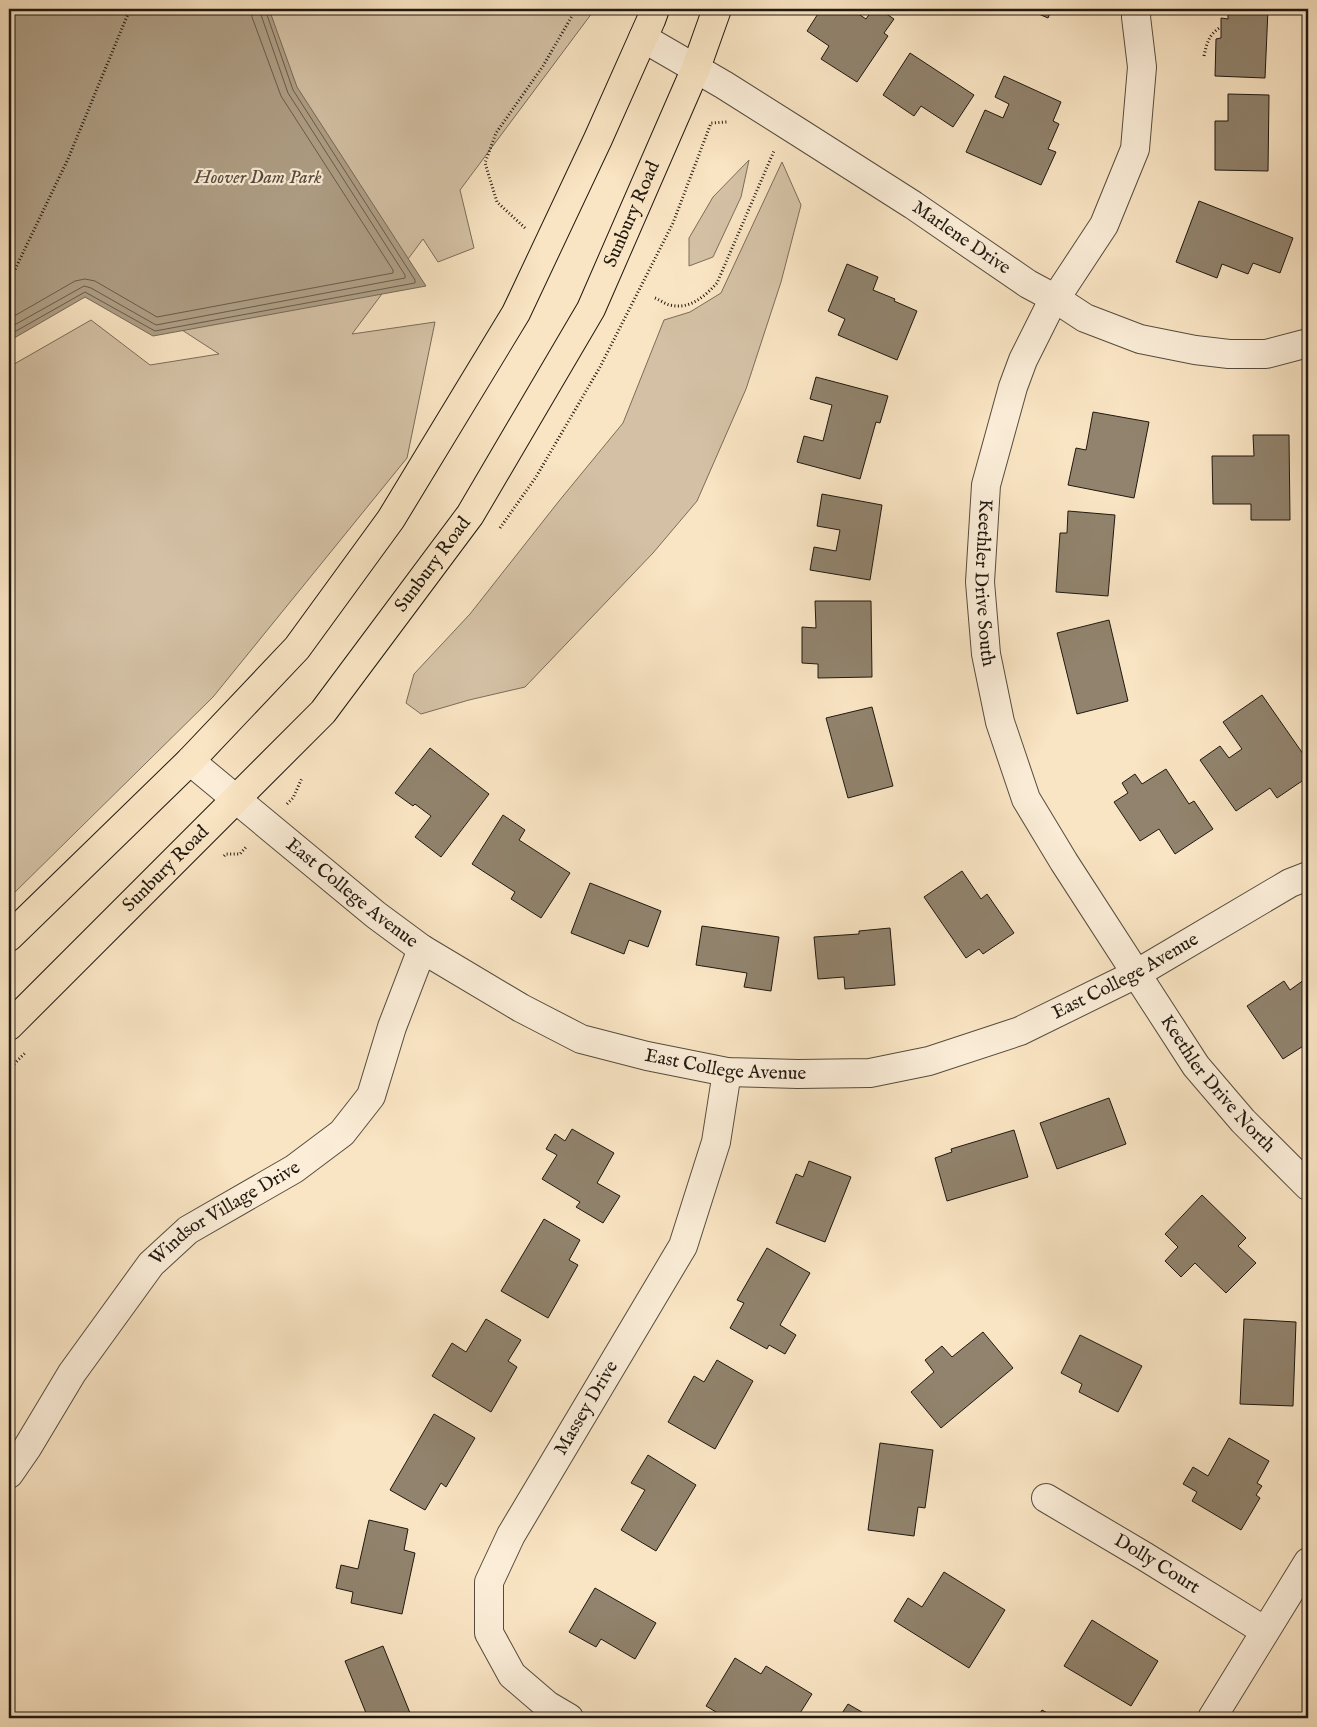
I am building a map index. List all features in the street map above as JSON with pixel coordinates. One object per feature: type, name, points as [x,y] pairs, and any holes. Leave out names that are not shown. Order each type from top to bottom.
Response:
[{"type":"main road","points":[[9,937],[190,761],[297,648],[391,519],[516,313],[598,139],[654,9]]},
{"type":"main road","name":"Sunbury Road","points":[[9,1026],[323,712],[470,515],[591,309],[696,68],[717,9]]},
{"type":"street","name":"Keethler Drive South","points":[[1136,974],[1026,799],[1000,722],[986,654],[980,582],[986,485],[1013,387],[1023,360],[1056,299],[1104,225],[1135,149],[1142,67],[1136,17],[1137,9]]},
{"type":"street","name":"Marlene Drive","points":[[643,38],[696,68],[913,205],[1028,284],[1085,318],[1140,340],[1229,354],[1266,354],[1308,343]]},
{"type":"street","name":"East College Avenue","points":[[190,761],[343,889],[422,950],[520,1008],[581,1039],[647,1056],[727,1072],[798,1074],[870,1073],[929,1061],[1020,1031],[1136,974],[1290,883],[1308,876]]},
{"type":"street","name":"Windsor Village Drive","points":[[9,1474],[28,1448],[72,1373],[151,1264],[188,1230],[294,1169],[342,1133],[371,1096],[392,1027],[422,950]]},
{"type":"street","name":"Keethler Drive North","points":[[1136,974],[1196,1066],[1243,1121],[1308,1186]]},
{"type":"street","name":"Massey Drive","points":[[569,1718],[547,1705],[512,1675],[490,1633],[489,1582],[511,1536],[683,1246],[716,1142],[727,1072]]},
{"type":"street","name":"Dolly Court","points":[[1046,1498],[1265,1631]]},
{"type":"street","points":[[1212,1718],[1308,1562]]},
{"type":"path","points":[[9,282],[68,159],[130,9]]},
{"type":"path","points":[[529,232],[497,202],[485,163],[496,133],[543,66],[572,16],[574,9]]},
{"type":"path","points":[[1204,56],[1211,33],[1221,27]]},
{"type":"path","points":[[656,298],[670,305],[684,306],[703,298],[717,283],[764,171],[777,146]]},
{"type":"green space","points":[[9,9],[595,9],[460,190],[474,248],[438,262],[423,239],[352,334],[435,322],[407,458],[213,697],[9,898],[9,367],[91,320],[150,365],[219,354],[9,218]]},
{"type":"green space","points":[[749,160],[741,197],[713,257],[689,266],[689,238],[713,197]]},
{"type":"green space","points":[[782,162],[801,205],[781,282],[746,389],[697,501],[653,553],[525,687],[421,714],[406,703],[414,674],[470,614],[623,423],[664,320],[690,312],[721,293]]},
{"type":"water","name":"Hoover Dam Park","points":[[9,9],[269,9],[297,87],[426,286],[153,336],[85,297],[9,341]]},
{"type":"building","points":[[821,9],[851,9],[866,19],[873,9],[879,9],[894,19],[884,33],[888,36],[857,82],[821,59],[829,46],[807,31]]},
{"type":"building","points":[[1027,9],[1052,9],[1048,18]]},
{"type":"building","points":[[1228,9],[1268,9],[1265,78],[1215,76],[1216,39],[1221,38],[1221,18],[1228,19]]},
{"type":"building","points":[[910,53],[974,95],[953,127],[921,106],[914,116],[883,95]]},
{"type":"building","points":[[1004,76],[1061,102],[1053,121],[1059,124],[1048,149],[1056,152],[1041,185],[966,152],[985,110],[1003,118],[1009,104],[995,97]]},
{"type":"building","points":[[1228,94],[1269,95],[1268,171],[1215,170],[1215,121],[1228,121]]},
{"type":"building","points":[[1199,201],[1293,238],[1280,273],[1253,263],[1248,274],[1222,264],[1217,278],[1176,262]]},
{"type":"building","points":[[847,264],[878,277],[873,290],[917,311],[897,360],[838,335],[845,319],[828,311]]},
{"type":"building","points":[[816,377],[888,396],[880,423],[876,422],[860,479],[797,462],[804,436],[823,441],[832,405],[810,399]]},
{"type":"building","points":[[1093,412],[1149,422],[1134,498],[1068,485],[1076,448],[1086,450]]},
{"type":"building","points":[[1253,435],[1289,435],[1290,520],[1251,520],[1251,504],[1213,504],[1212,456],[1254,456]]},
{"type":"building","points":[[822,494],[882,505],[870,580],[810,570],[814,547],[836,551],[840,530],[817,526]]},
{"type":"building","points":[[1068,511],[1115,515],[1108,596],[1056,592],[1060,533],[1067,533]]},
{"type":"building","points":[[815,601],[871,601],[872,677],[818,678],[818,664],[802,663],[802,627],[816,628]]},
{"type":"building","points":[[1109,620],[1128,701],[1077,714],[1057,633]]},
{"type":"building","points":[[1262,695],[1308,761],[1308,777],[1277,798],[1270,788],[1236,811],[1200,760],[1220,746],[1229,758],[1242,749],[1223,722]]},
{"type":"building","points":[[872,707],[893,786],[848,798],[826,718]]},
{"type":"building","points":[[430,748],[489,794],[441,857],[415,837],[431,816],[395,793]]},
{"type":"building","points":[[1166,769],[1189,804],[1194,801],[1213,829],[1175,854],[1159,829],[1140,841],[1114,802],[1128,793],[1122,783],[1135,774],[1142,784]]},
{"type":"building","points":[[503,815],[525,830],[519,840],[570,873],[541,918],[511,899],[515,892],[472,864]]},
{"type":"building","points":[[962,871],[981,899],[987,894],[1014,933],[983,954],[979,949],[966,958],[924,897]]},
{"type":"building","points":[[590,883],[661,911],[648,947],[629,940],[624,954],[571,933]]},
{"type":"building","points":[[702,926],[779,937],[771,991],[744,987],[747,973],[696,965]]},
{"type":"building","points":[[890,928],[895,985],[845,989],[844,977],[818,979],[814,937],[859,934],[859,931]]},
{"type":"building","points":[[1308,977],[1308,1022],[1303,1026],[1308,1035],[1308,1043],[1283,1059],[1247,1006],[1284,981],[1290,990]]},
{"type":"building","points":[[1109,1098],[1126,1144],[1057,1169],[1040,1123]]},
{"type":"building","points":[[572,1129],[614,1153],[597,1183],[620,1196],[603,1223],[576,1207],[580,1202],[542,1179],[557,1155],[546,1149],[555,1134],[565,1141]]},
{"type":"building","points":[[1014,1130],[1028,1177],[947,1201],[935,1158],[952,1152],[951,1149]]},
{"type":"building","points":[[809,1161],[851,1177],[825,1242],[776,1223],[796,1174],[803,1177]]},
{"type":"building","points":[[1202,1195],[1246,1238],[1238,1246],[1256,1263],[1226,1293],[1195,1263],[1181,1277],[1165,1261],[1178,1247],[1165,1234]]},
{"type":"building","points":[[544,1219],[580,1240],[569,1260],[578,1265],[548,1318],[501,1291]]},
{"type":"building","points":[[767,1248],[810,1273],[780,1325],[796,1335],[785,1354],[769,1345],[767,1349],[730,1328],[744,1303],[737,1300]]},
{"type":"building","points":[[486,1319],[521,1340],[508,1361],[517,1367],[491,1412],[432,1376],[452,1343],[466,1352]]},
{"type":"building","points":[[1244,1319],[1296,1322],[1293,1406],[1240,1404]]},
{"type":"building","points":[[983,1332],[1013,1368],[941,1428],[911,1392],[934,1372],[925,1360],[942,1346],[952,1357]]},
{"type":"building","points":[[1080,1335],[1142,1366],[1118,1412],[1079,1392],[1082,1384],[1061,1373]]},
{"type":"building","points":[[717,1360],[753,1381],[715,1449],[668,1422],[694,1376],[704,1382]]},
{"type":"building","points":[[434,1414],[475,1438],[446,1487],[441,1483],[425,1510],[390,1490]]},
{"type":"building","points":[[1229,1438],[1269,1461],[1257,1483],[1262,1486],[1256,1495],[1260,1498],[1241,1530],[1192,1501],[1197,1492],[1183,1484],[1193,1467],[1208,1476]]},
{"type":"building","points":[[880,1443],[933,1450],[925,1508],[918,1507],[914,1536],[868,1530]]},
{"type":"building","points":[[648,1455],[696,1485],[656,1551],[621,1530],[645,1490],[631,1483]]},
{"type":"building","points":[[369,1520],[408,1529],[404,1550],[415,1553],[402,1614],[351,1603],[353,1592],[336,1588],[341,1565],[358,1569]]},
{"type":"building","points":[[944,1572],[1005,1610],[969,1668],[894,1621],[908,1598],[922,1607]]},
{"type":"building","points":[[595,1588],[656,1623],[635,1659],[601,1639],[596,1647],[569,1632]]},
{"type":"building","points":[[1092,1620],[1158,1661],[1131,1706],[1064,1666]]},
{"type":"building","points":[[383,1646],[412,1718],[368,1718],[345,1661]]},
{"type":"building","points":[[735,1658],[761,1674],[766,1666],[812,1694],[797,1718],[726,1718],[706,1706]]},
{"type":"building","points":[[848,1704],[867,1715],[865,1718],[839,1718]]},
{"type":"building","points":[[1042,1710],[1056,1718],[1037,1718]]}]
